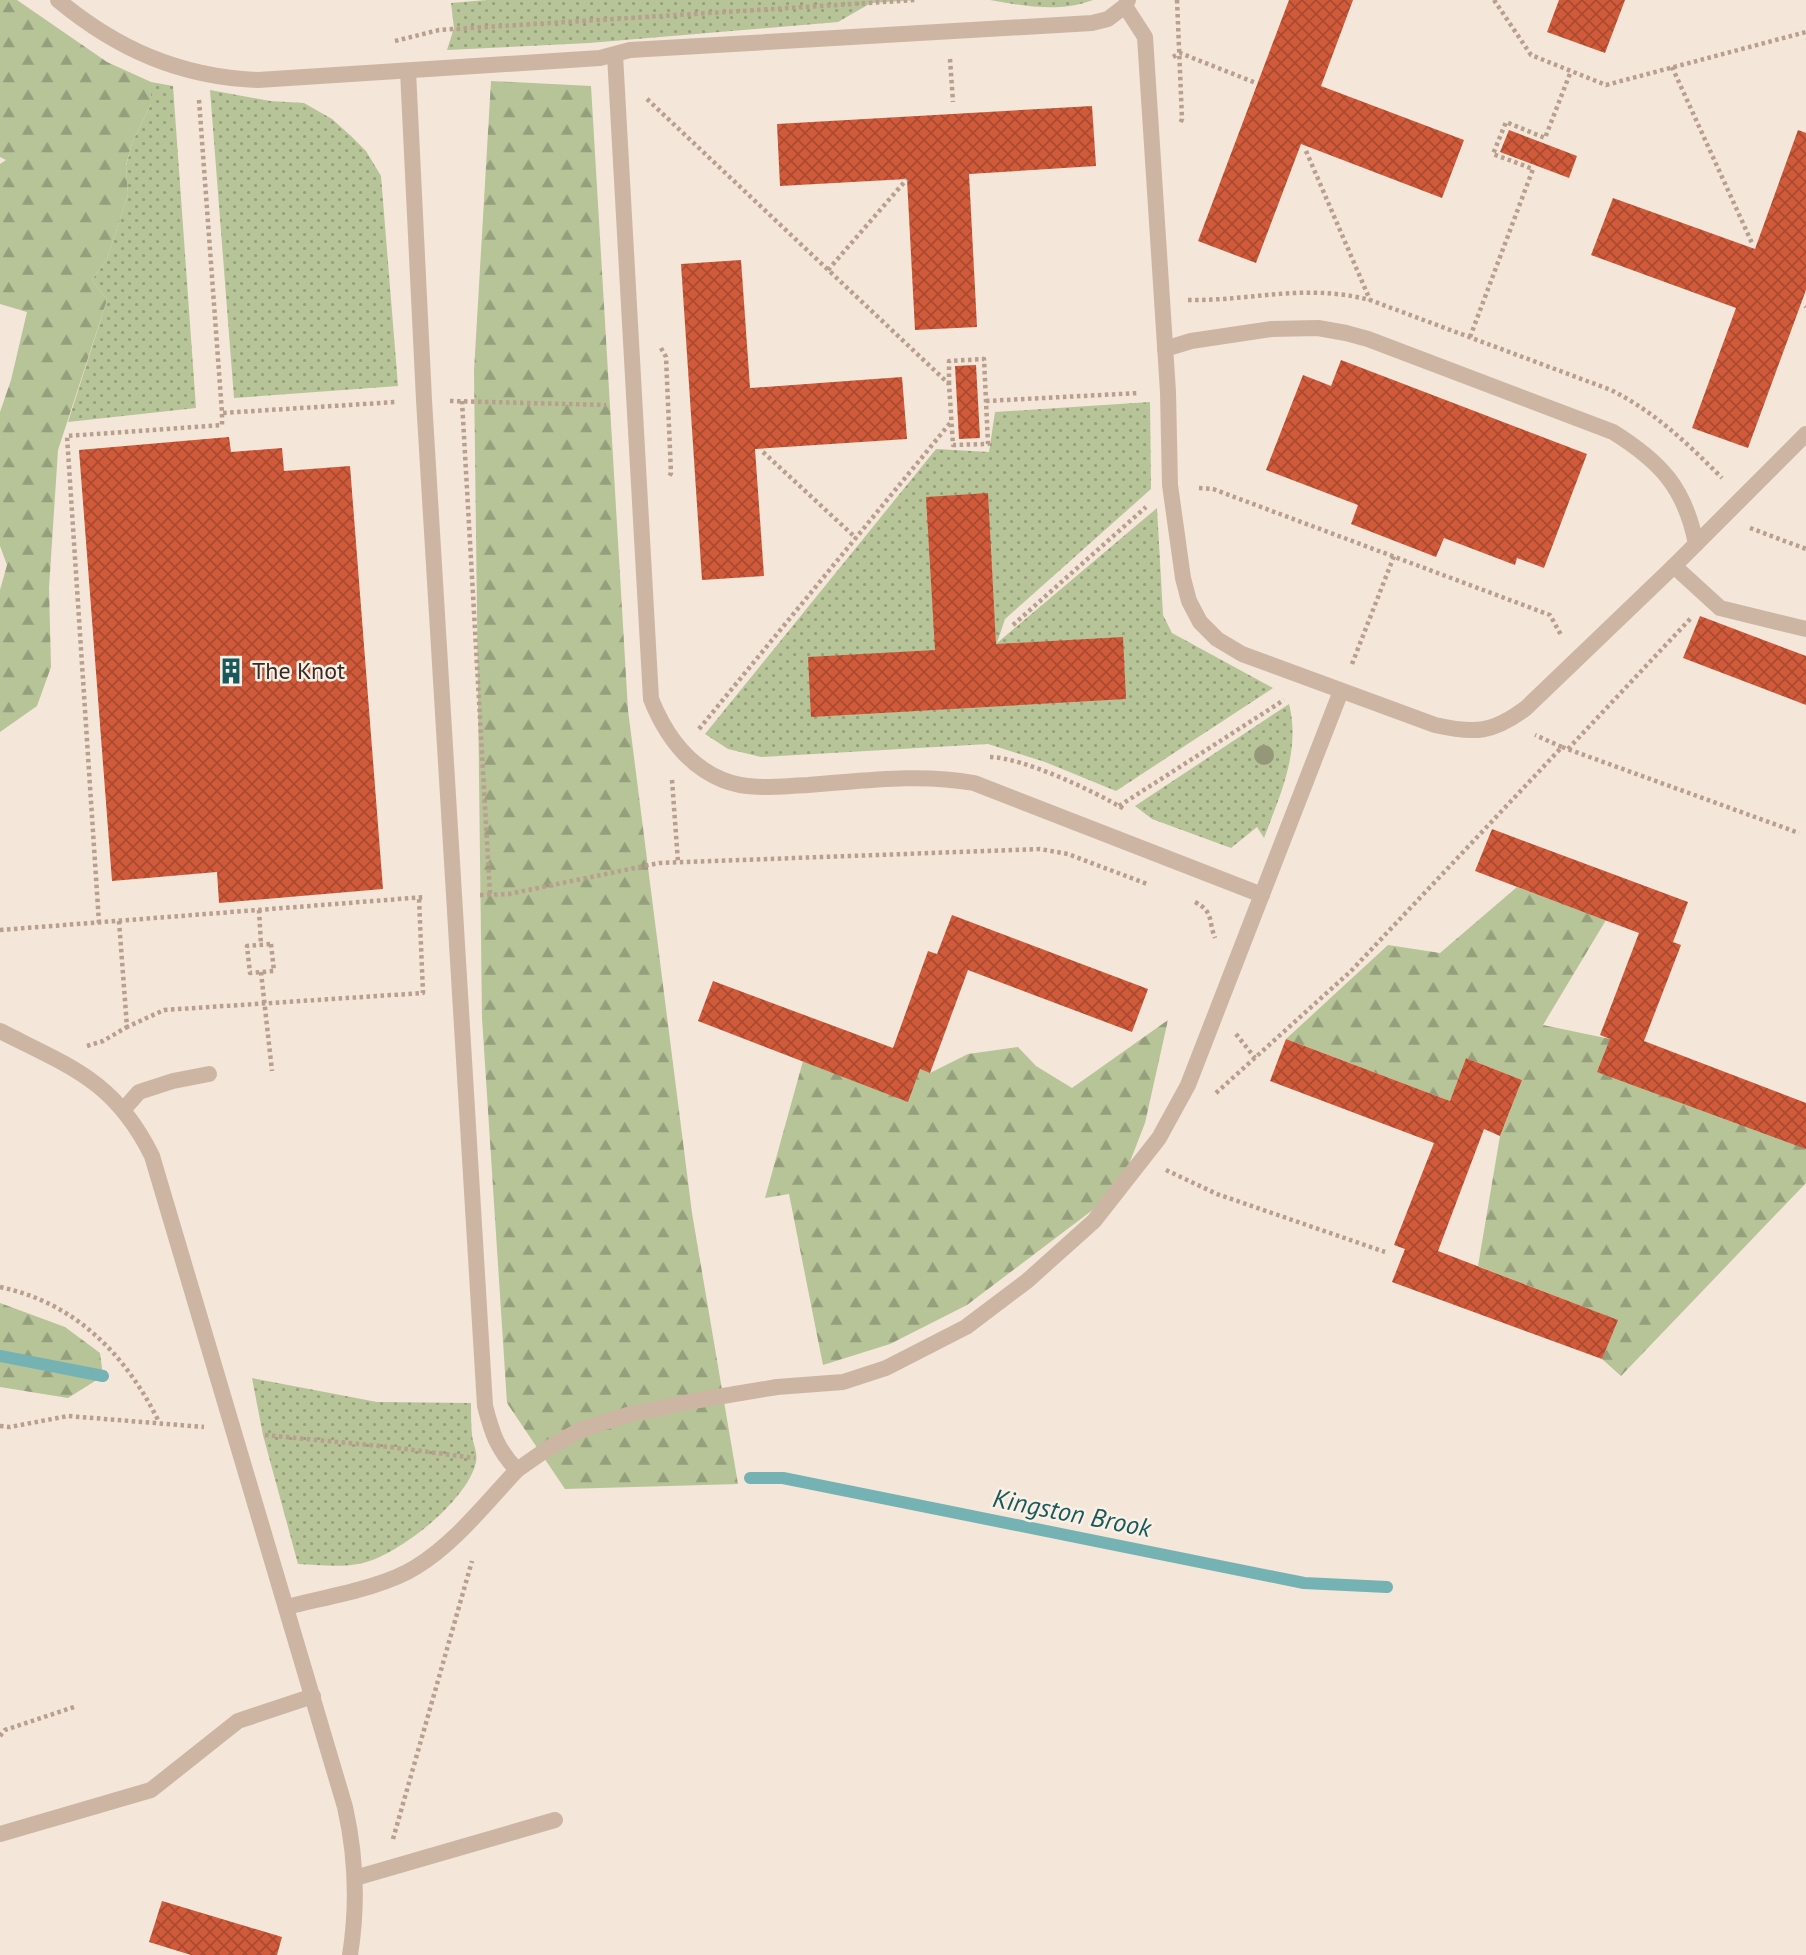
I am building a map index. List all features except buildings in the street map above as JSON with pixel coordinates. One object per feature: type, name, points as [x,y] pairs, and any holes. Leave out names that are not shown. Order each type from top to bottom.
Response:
[{"type":"lane","points":[[58,0],[88,25],[123,45],[165,63],[226,79],[258,80],[600,58],[630,50],[1093,23],[1108,19],[1126,3],[1144,37],[1168,392],[1170,485],[1183,578],[1189,601],[1200,622],[1217,639],[1242,654],[1435,725],[1461,731],[1486,730],[1507,723],[1674,566],[1806,434]]},
{"type":"lane","points":[[615,55],[651,699],[662,726],[678,748],[695,764],[722,780],[743,786],[771,787],[918,778],[974,783],[1262,895]]},
{"type":"lane","points":[[408,71],[424,400],[485,1406],[501,1453],[517,1470]]},
{"type":"lane","points":[[1165,349],[1191,341],[1272,329],[1318,328],[1368,339],[1613,432],[1639,448],[1679,492],[1691,518],[1696,544]]},
{"type":"lane","points":[[1674,566],[1720,608],[1806,629]]},
{"type":"lane","points":[[287,1607],[386,1581],[414,1569],[442,1549],[517,1470],[580,1430],[627,1415],[771,1388],[844,1382],[886,1368],[966,1327],[1027,1281],[1094,1221],[1159,1138],[1188,1085],[1342,691]]},
{"type":"lane","points":[[0,1031],[88,1077],[107,1091],[140,1130],[152,1156],[345,1807],[353,1843],[355,1878],[350,1955]]},
{"type":"lane","points":[[124,1109],[139,1093],[209,1074]]},
{"type":"lane","points":[[0,1834],[151,1790],[238,1721],[313,1696]]},
{"type":"lane","points":[[355,1878],[555,1820]]},
{"type":"path","points":[[391,42],[415,34],[446,29],[916,0]]},
{"type":"path","points":[[1177,0],[1182,119],[1178,128]]},
{"type":"path","points":[[1494,0],[1531,55],[1606,85],[1806,32]]},
{"type":"path","points":[[949,51],[953,102]]},
{"type":"path","points":[[1147,70],[1180,53],[1256,83]]},
{"type":"path","points":[[1672,67],[1752,243]]},
{"type":"path","points":[[1470,337],[1533,169],[1493,154],[1506,122],[1545,138],[1571,71]]},
{"type":"path","points":[[99,923],[67,436],[222,425],[198,95],[202,73]]},
{"type":"path","points":[[646,99],[949,384]]},
{"type":"path","points":[[1306,151],[1370,300]]},
{"type":"path","points":[[828,270],[907,179]]},
{"type":"path","points":[[1179,299],[1318,292],[1343,293],[1370,300],[1611,390],[1638,404],[1680,435],[1729,486]]},
{"type":"path","points":[[655,337],[666,357],[671,473],[667,482]]},
{"type":"path","points":[[985,359],[986,401],[988,444],[953,445],[949,361],[985,359]]},
{"type":"path","points":[[986,401],[1168,392]]},
{"type":"path","points":[[222,413],[424,400],[634,405]]},
{"type":"path","points":[[462,401],[490,894]]},
{"type":"path","points":[[694,735],[952,421]]},
{"type":"path","points":[[763,452],[856,538]]},
{"type":"path","points":[[1013,625],[1170,485],[1213,489],[1550,615],[1575,660]]},
{"type":"path","points":[[1723,518],[1806,549]]},
{"type":"path","points":[[1342,691],[1394,556]]},
{"type":"path","points":[[1205,1087],[1216,1093],[1351,971],[1710,598]]},
{"type":"path","points":[[978,757],[1004,758],[1033,767],[1122,807],[1286,698],[1296,674]]},
{"type":"path","points":[[1507,723],[1565,748],[1799,833]]},
{"type":"path","points":[[671,775],[678,862]]},
{"type":"path","points":[[0,930],[453,895],[509,894],[660,863],[678,862],[1040,849],[1068,854],[1158,888]]},
{"type":"path","points":[[118,921],[127,1027],[164,1010],[423,993],[419,898]]},
{"type":"path","points":[[1183,898],[1206,908],[1211,917],[1215,938],[1242,948]]},
{"type":"path","points":[[259,910],[261,945]]},
{"type":"path","points":[[271,944],[274,971],[250,973],[247,946],[261,945],[271,944]]},
{"type":"path","points":[[261,972],[272,1071]]},
{"type":"path","points":[[1143,1160],[1217,1194],[1385,1251]]},
{"type":"path","points":[[0,1287],[32,1296],[57,1307],[88,1328],[132,1374],[159,1423]]},
{"type":"path","points":[[0,1426],[10,1427],[68,1416],[234,1429],[278,1437],[390,1447],[477,1459],[501,1453]]},
{"type":"path","points":[[384,1869],[474,1552]]},
{"type":"path","points":[[0,1735],[5,1730],[74,1707]]},
{"type":"green space","points":[[0,0],[17,0],[107,62],[151,82],[151,104],[132,143],[126,165],[128,194],[107,259],[92,280],[107,300],[58,450],[49,588],[51,667],[37,706],[0,732],[0,590],[7,565],[0,546],[0,412],[11,380],[27,312],[0,304],[0,164],[6,160],[0,157]]},
{"type":"green space","points":[[487,0],[916,0],[871,3],[838,22],[589,43],[447,50],[454,28],[451,3]]},
{"type":"green space","points":[[990,0],[1093,0],[1054,7]]},
{"type":"green space","points":[[491,81],[591,86],[628,710],[692,1213],[738,1484],[565,1489],[507,1403],[482,1018],[474,371]]},
{"type":"green space","points":[[151,82],[173,86],[196,408],[68,422],[107,300],[92,280],[107,259],[128,194],[126,166],[132,143],[151,104]]},
{"type":"green space","points":[[210,90],[270,101],[304,103],[332,119],[366,151],[381,176],[398,386],[234,398]]},
{"type":"green space","points":[[1150,402],[1151,489],[1005,619],[997,643],[1157,508],[1163,615],[1172,633],[1273,688],[1116,791],[1045,762],[988,744],[761,757],[728,749],[705,734],[936,449],[989,452],[995,412]]},
{"type":"green space","points":[[1289,704],[1292,721],[1291,756],[1264,838],[1257,827],[1231,848],[1152,819],[1135,806]]},
{"type":"green space","points":[[1517,887],[1606,920],[1543,1025],[1610,1039],[1806,1149],[1806,1183],[1621,1376],[1602,1359],[1617,1320],[1478,1266],[1500,1136],[1522,1080],[1466,1058],[1450,1101],[1286,1039],[1388,945],[1440,953]]},
{"type":"green space","points":[[1168,1020],[1145,1123],[1119,1190],[967,1305],[890,1344],[823,1365],[789,1194],[765,1198],[803,1061],[920,1069],[930,1073],[968,1054],[1018,1047],[1036,1066],[1072,1088]]},
{"type":"green space","points":[[0,1303],[65,1327],[100,1353],[103,1376],[68,1398],[0,1387]]},
{"type":"green space","points":[[252,1378],[377,1402],[471,1403],[476,1462],[470,1477],[460,1493],[430,1523],[413,1537],[378,1558],[347,1565],[298,1564],[263,1435]]},
{"type":"waterway","name":"Kingston Brook","points":[[0,1356],[103,1376]]},
{"type":"waterway","name":"Kingston Brook","points":[[750,1478],[783,1478],[1304,1583],[1387,1587]]},
{"type":"place","name":"The Knot","points":[[231,671]]}]
